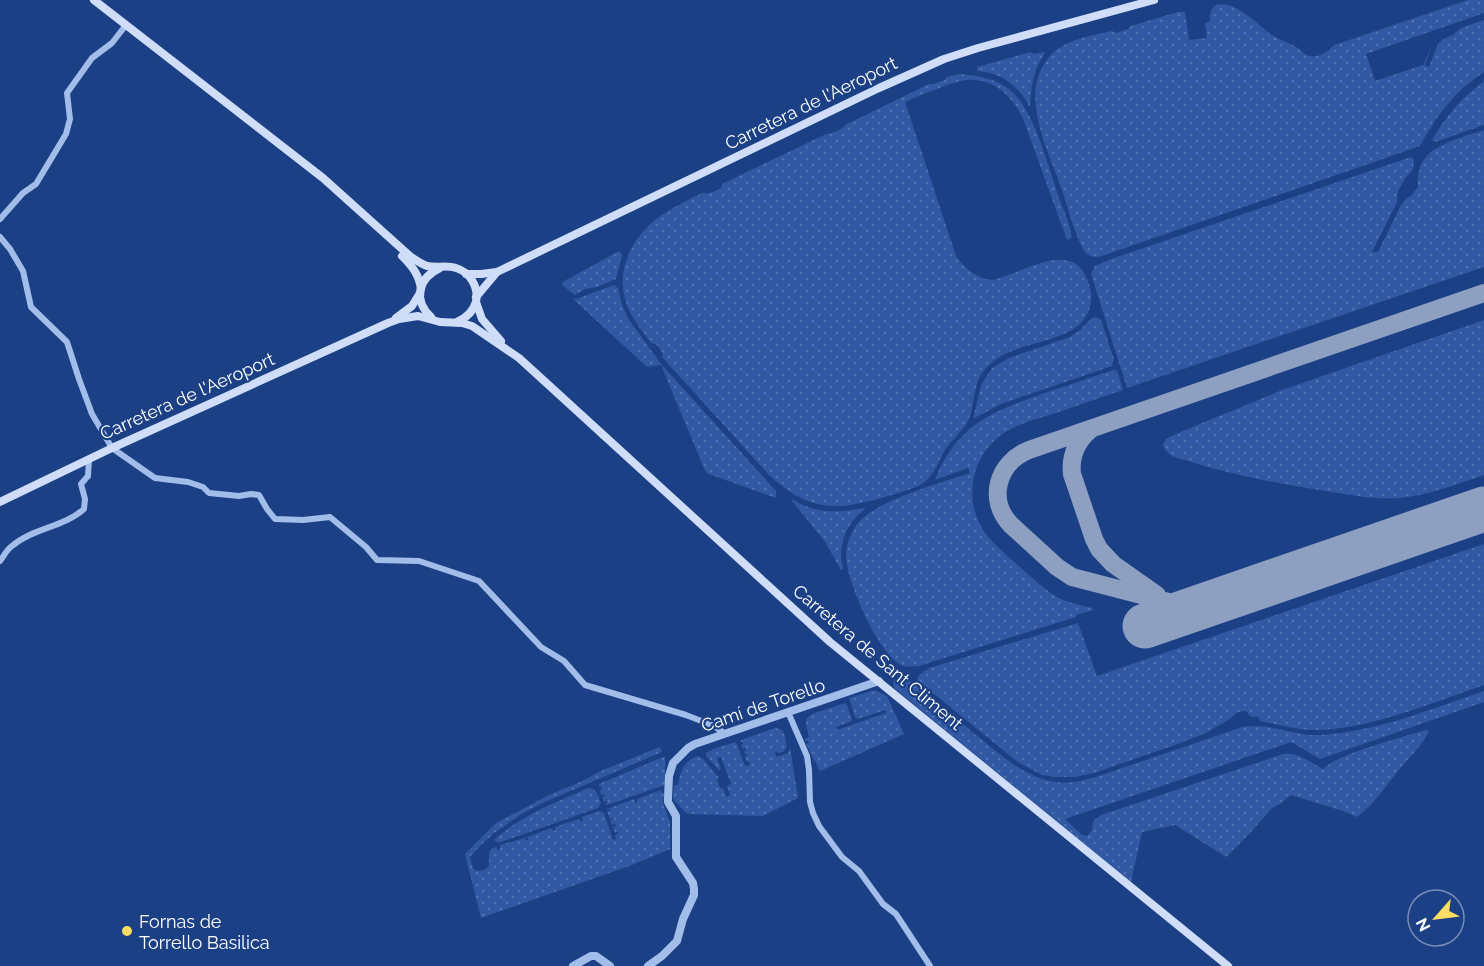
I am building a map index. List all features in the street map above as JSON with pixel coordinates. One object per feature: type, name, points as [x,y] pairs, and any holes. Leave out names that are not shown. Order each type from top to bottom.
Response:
[{"type":"main road","points":[[94,0],[323,178],[411,257],[427,266],[456,268],[466,274],[474,282],[478,310],[486,325],[519,358]]},
{"type":"main road","name":"Carretera de l'Aeroport","points":[[466,274],[497,272],[944,59],[1154,0]]},
{"type":"main road","points":[[306,166],[414,267],[418,276],[422,305],[434,319]]},
{"type":"main road","points":[[388,323],[412,306],[428,276],[440,268]]},
{"type":"main road","name":"Carretera de l'Aeroport","points":[[476,299],[497,272]]},
{"type":"main road","points":[[453,323],[465,318],[473,308],[476,299]]},
{"type":"main road","points":[[388,323],[411,316],[423,316],[440,322],[462,323],[472,326],[519,358]]},
{"type":"main road","name":"Carretera de l'Aeroport","points":[[0,502],[112,448],[388,323]]},
{"type":"main road","name":"Carretera de Sant Climent","points":[[519,358],[813,627],[1228,966]]},
{"type":"street","points":[[0,219],[23,193],[36,184],[66,134],[70,119],[67,93],[92,58],[112,43],[126,24]]},
{"type":"street","points":[[0,237],[23,271],[31,307],[67,342],[92,414],[112,448],[155,478],[188,482],[203,487],[209,493],[259,495],[275,519],[303,520],[330,517],[366,547],[377,560],[419,561],[478,581],[540,647],[564,661],[585,686],[686,715],[714,726],[724,733]]},
{"type":"street","points":[[0,561],[11,546],[28,535],[64,522],[84,509],[85,499],[81,484],[87,476],[89,459]]},
{"type":"street","name":"Camí de Torello","points":[[648,966],[662,956],[678,939],[694,892],[693,883],[676,857],[676,816],[668,800],[671,769],[675,760],[690,746],[879,681]]},
{"type":"street","points":[[788,712],[807,756],[810,802],[819,826],[842,857],[859,871],[883,904],[896,914],[930,966]]},
{"type":"street","points":[[573,966],[591,956],[596,956],[610,966]]},
{"type":"shaded area","points":[[1468,0],[1484,0],[1484,13],[1366,54],[1375,81],[1423,65],[1432,46],[1425,65],[1429,67],[1438,44],[1442,40],[1461,28],[1484,20],[1484,72],[1464,87],[1447,105],[1420,146],[1102,256],[1088,255],[1084,251],[1074,229],[1043,139],[1035,100],[1037,80],[1042,67],[1056,50],[1087,37],[1112,31],[1116,33],[1131,26],[1178,12],[1185,12],[1189,40],[1207,38],[1205,23],[1210,22],[1210,13],[1214,7],[1223,4],[1238,9],[1272,35],[1295,46],[1306,55],[1317,56],[1334,45]]},
{"type":"shaded area","points":[[1030,52],[1045,53],[1035,72],[1030,107],[1020,92],[1002,77],[977,71],[977,67]]},
{"type":"shaded area","points":[[960,74],[993,80],[1011,91],[1027,111],[1039,139],[1072,238],[1067,240],[1024,121],[1015,105],[995,86],[977,80],[967,80],[905,102],[956,256],[971,272],[992,280],[1043,262],[1068,261],[1078,266],[1086,277],[1091,293],[1088,314],[1070,331],[1008,353],[983,371],[976,387],[972,411],[965,426],[945,450],[932,474],[922,484],[902,492],[854,504],[826,506],[812,503],[785,488],[770,476],[662,357],[663,354],[656,344],[651,343],[632,316],[625,299],[623,272],[627,259],[632,247],[648,226],[682,203],[700,194],[721,188],[722,184],[826,134],[833,133],[929,84]]},
{"type":"shaded area","points":[[1484,81],[1484,125],[1435,142],[1432,140],[1455,108]]},
{"type":"shaded area","points":[[1484,130],[1484,267],[1127,388],[1091,274],[1095,266],[1411,157],[1414,160],[1413,170],[1398,191],[1397,202],[1372,252],[1378,252],[1401,205],[1418,187],[1418,173],[1422,162],[1438,147]]},
{"type":"shaded area","points":[[617,252],[622,255],[616,279],[585,289],[575,295],[562,285],[563,282]]},
{"type":"shaded area","points":[[614,285],[618,288],[627,317],[661,364],[776,491],[776,498],[706,473],[661,365],[647,367],[572,298],[576,299]]},
{"type":"shaded area","points":[[1096,317],[1102,323],[1114,359],[1112,366],[1001,404],[973,419],[981,385],[992,368],[1009,358],[1070,337]]},
{"type":"shaded area","points":[[1484,320],[1484,475],[1411,497],[1370,497],[1282,484],[1226,472],[1172,456],[1163,445],[1171,436],[1282,390]]},
{"type":"shaded area","points":[[1113,370],[1117,371],[1123,390],[1008,430],[986,450],[975,472],[973,485],[974,510],[985,533],[993,542],[1052,594],[1093,610],[919,666],[901,665],[882,646],[856,596],[846,552],[847,544],[858,523],[879,507],[894,500],[970,473],[968,468],[935,480],[953,446],[977,424],[991,415],[1007,407]]},
{"type":"shaded area","points":[[792,499],[818,510],[865,509],[848,528],[842,544],[843,569],[841,570],[824,540]]},
{"type":"shaded area","points":[[1484,544],[1484,685],[1376,721],[1331,729],[1310,730],[1260,721],[1258,716],[1250,716],[1246,711],[1238,712],[1204,734],[1172,746],[1094,773],[1074,777],[1056,777],[1042,775],[1019,763],[917,680],[919,675],[929,668],[1078,623],[1097,676]]},
{"type":"shaded area","points":[[895,679],[911,682],[1020,769],[1039,778],[1062,783],[1096,777],[1242,727],[1261,726],[1309,735],[1340,733],[1403,719],[1484,691],[1484,702],[1320,759],[1291,742],[1065,819],[1082,835],[1087,836],[1092,830],[1093,821],[1101,815],[1283,754],[1299,756],[1323,769],[1342,757],[1425,730],[1429,731],[1376,799],[1357,817],[1291,795],[1272,808],[1226,857],[1175,825],[1142,832],[1131,882],[894,688]]},
{"type":"shaded area","points":[[875,690],[887,696],[904,734],[820,771],[806,744],[809,743],[808,741],[805,741],[809,737],[807,718],[812,714],[845,703],[852,720],[836,727],[837,730],[886,713],[885,710],[858,719],[855,717],[849,698]]},
{"type":"shaded area","points":[[775,728],[783,732],[787,747],[783,752],[775,752],[776,757],[788,753],[790,747],[798,798],[763,816],[687,814],[673,799],[674,785],[678,785],[684,767],[698,756],[719,778],[717,779],[720,788],[723,788],[726,797],[730,795],[727,786],[731,784],[721,757],[717,758],[721,770],[719,770],[706,756],[706,753],[736,742],[745,766],[750,765],[745,757],[747,754],[741,745],[743,742],[741,740]]},
{"type":"shaded area","points":[[660,747],[662,752],[523,813],[493,834],[470,857],[473,868],[483,870],[489,866],[489,852],[492,848],[496,847],[498,850],[500,845],[525,838],[528,840],[527,837],[552,828],[553,831],[556,830],[555,827],[579,819],[583,821],[582,817],[600,811],[604,813],[613,840],[616,839],[615,835],[618,832],[615,833],[613,827],[616,826],[610,821],[613,818],[610,819],[607,812],[610,809],[606,810],[634,799],[635,803],[637,799],[661,790],[664,793],[663,803],[670,822],[670,849],[632,865],[481,918],[465,854],[496,823],[551,794]]},
{"type":"shaded area","points":[[665,757],[665,785],[607,805],[604,804],[607,801],[604,802],[602,797],[605,796],[601,795],[600,790],[602,789],[599,784]]},
{"type":"shaded area","points":[[589,788],[597,793],[601,803],[598,808],[498,843],[495,841],[505,830],[528,816]]},
{"type":"taxiway","points":[[1207,605],[1176,604],[1072,577],[1057,567],[1011,525],[999,505],[999,483],[1009,464],[1029,450],[1484,293]]},
{"type":"taxiway","points":[[1090,430],[1075,450],[1072,474],[1094,539],[1099,549],[1113,564],[1157,595]]},
{"type":"runway","points":[[1145,626],[1484,509]]},
{"type":"place","name":"Fornas de Torrello Basilica","points":[[127,931]]}]
